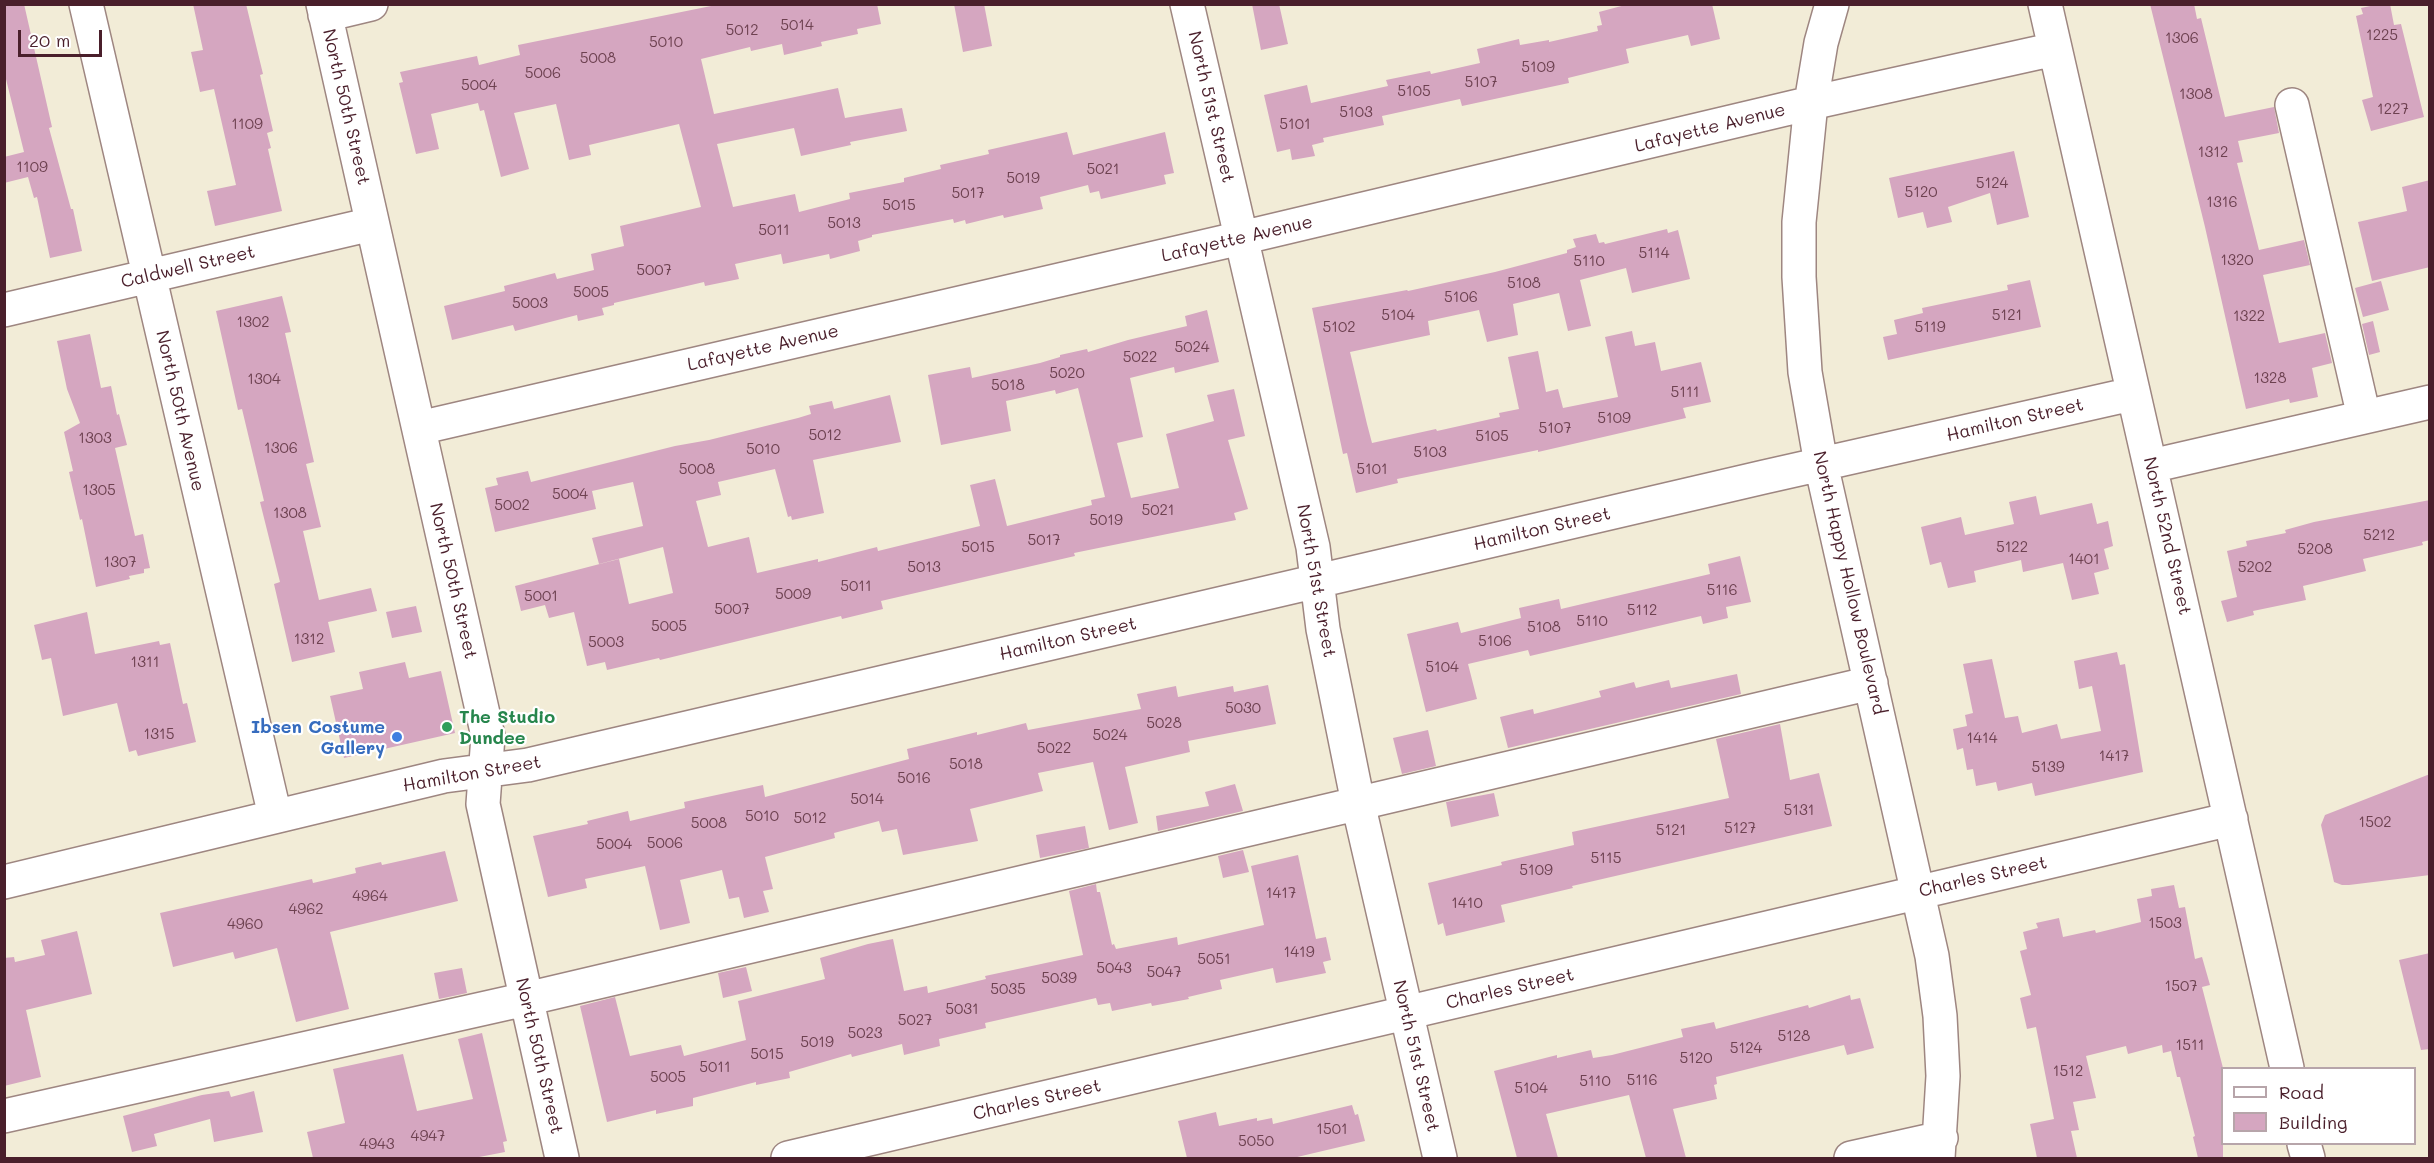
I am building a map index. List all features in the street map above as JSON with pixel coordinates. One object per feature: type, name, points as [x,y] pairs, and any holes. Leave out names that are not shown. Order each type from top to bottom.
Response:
[{"type":"street","name":"North 50th Avenue","points":[[86,4],[275,816]]},
{"type":"street","points":[[324,10],[371,4]]},
{"type":"street","name":"North 51st Street","points":[[1187,4],[1313,547],[1323,628],[1358,802],[1440,1158]]},
{"type":"street","name":"North Happy Hollow Boulevard","points":[[1832,4],[1821,43],[1811,103],[1799,222],[1799,277],[1805,372],[1821,464],[1932,956],[1940,1016],[1943,1076],[1940,1148]]},
{"type":"street","name":"North 52nd Street","points":[[2045,4],[2132,394],[2151,466],[2288,1067]]},
{"type":"street","name":"North 50th Street","points":[[324,10],[488,736],[483,804],[562,1158]]},
{"type":"street","name":"Lafayette Avenue","points":[[418,428],[1241,238],[1811,103],[2055,49]]},
{"type":"street","points":[[2292,105],[2364,417]]},
{"type":"street","name":"Caldwell Street","points":[[4,310],[372,224]]},
{"type":"street","name":"Hamilton Street","points":[[4,882],[444,776],[528,765],[1821,464],[2132,394]]},
{"type":"street","points":[[2151,466],[2430,402]]},
{"type":"street","points":[[4,1116],[525,999],[1871,683]]},
{"type":"street","name":"Charles Street","points":[[788,1158],[2231,819]]},
{"type":"street","points":[[1851,1158],[1940,1148]]},
{"type":"building","points":[[4,4],[24,4],[52,127],[49,128],[71,209],[73,209],[82,251],[50,258],[37,197],[34,198],[28,177],[4,183],[4,157],[24,152],[4,71]]},
{"type":"building","points":[[193,4],[246,4],[263,74],[260,75],[273,131],[267,133],[271,148],[268,149],[282,211],[215,226],[207,191],[236,185],[214,89],[200,92],[191,52],[203,50]]},
{"type":"building","points":[[721,4],[877,4],[881,24],[857,29],[858,34],[821,42],[822,46],[784,55],[782,44],[751,51],[750,47],[701,59],[714,114],[838,88],[845,118],[902,108],[907,131],[850,142],[851,145],[801,156],[794,128],[717,144],[733,207],[795,194],[799,212],[850,199],[849,193],[904,182],[904,178],[941,169],[940,165],[989,154],[988,150],[1067,132],[1073,155],[1165,132],[1174,173],[1164,175],[1166,184],[1101,199],[1099,191],[1090,193],[1088,185],[1040,197],[1043,209],[966,224],[965,220],[954,223],[953,219],[872,235],[872,237],[858,241],[860,251],[830,259],[829,254],[783,264],[781,254],[735,264],[739,279],[705,286],[704,282],[614,303],[614,305],[602,308],[604,315],[578,321],[577,315],[515,331],[513,325],[452,340],[444,306],[505,291],[504,286],[555,273],[557,279],[594,270],[591,254],[624,246],[620,226],[701,207],[679,124],[589,145],[591,155],[569,160],[556,104],[514,113],[529,169],[501,177],[484,110],[480,111],[478,103],[431,114],[439,149],[416,154],[399,83],[403,82],[400,72],[477,56],[479,65],[520,55],[518,45]]},
{"type":"building","points":[[954,4],[984,4],[992,46],[963,52]]},
{"type":"building","points":[[1252,4],[1279,4],[1288,44],[1261,50]]},
{"type":"building","points":[[1629,4],[1712,4],[1720,39],[1691,46],[1688,35],[1626,49],[1629,63],[1568,78],[1569,83],[1462,106],[1460,99],[1382,116],[1384,125],[1323,138],[1324,142],[1312,145],[1315,156],[1292,160],[1290,149],[1277,152],[1264,95],[1307,85],[1311,103],[1388,86],[1386,80],[1430,71],[1431,74],[1480,63],[1477,49],[1519,39],[1520,45],[1549,40],[1549,42],[1598,31],[1597,26],[1602,25],[1599,12]]},
{"type":"building","points":[[2150,4],[2194,4],[2197,19],[2201,18],[2225,117],[2274,107],[2279,133],[2238,141],[2243,162],[2237,163],[2259,250],[2304,240],[2310,265],[2263,275],[2279,343],[2325,333],[2332,363],[2312,368],[2318,397],[2290,403],[2289,399],[2246,409],[2205,227]]},
{"type":"building","points":[[2390,4],[2394,25],[2401,24],[2424,117],[2371,131],[2362,100],[2373,97],[2356,16],[2363,14],[2361,8]]},
{"type":"building","points":[[2014,151],[2029,217],[1997,225],[1990,193],[1948,207],[1952,222],[1927,228],[1923,212],[1898,218],[1889,178]]},
{"type":"building","points":[[2430,180],[2430,267],[2372,281],[2358,222],[2407,211],[2402,187]]},
{"type":"building","points":[[1667,229],[1668,233],[1678,230],[1690,279],[1632,293],[1626,268],[1580,280],[1591,326],[1568,331],[1559,293],[1513,304],[1518,335],[1487,342],[1479,310],[1428,321],[1430,335],[1350,352],[1367,424],[1372,443],[1500,417],[1499,413],[1519,409],[1508,357],[1538,351],[1546,392],[1558,389],[1563,408],[1618,397],[1605,337],[1632,331],[1635,346],[1655,342],[1661,371],[1701,362],[1711,402],[1683,408],[1686,418],[1538,452],[1538,450],[1397,479],[1398,483],[1356,493],[1347,453],[1343,454],[1312,308],[1408,291],[1567,253],[1567,250],[1576,247],[1573,239],[1596,234],[1599,243],[1604,242],[1605,244]]},
{"type":"building","points":[[2030,280],[2041,327],[1888,360],[1883,337],[1897,334],[1894,320],[1923,313],[1922,308],[2008,290],[2007,285]]},
{"type":"building","points":[[2381,281],[2389,310],[2363,317],[2355,288]]},
{"type":"building","points":[[282,296],[291,332],[285,333],[314,462],[306,464],[321,527],[303,531],[319,600],[371,588],[377,611],[328,622],[335,652],[292,662],[274,584],[280,582],[260,502],[264,501],[242,409],[238,410],[216,311]]},
{"type":"building","points":[[1207,310],[1219,362],[1175,373],[1174,367],[1130,378],[1143,437],[1117,443],[1131,498],[1179,488],[1166,434],[1214,421],[1207,395],[1234,389],[1245,436],[1228,440],[1248,509],[1234,513],[1236,520],[1074,553],[1075,556],[881,601],[883,609],[842,619],[841,616],[660,660],[659,658],[607,670],[605,662],[587,666],[574,612],[549,618],[545,605],[521,611],[515,586],[619,559],[629,604],[673,593],[663,547],[599,564],[592,538],[643,526],[633,482],[592,491],[596,509],[495,532],[485,488],[498,485],[496,478],[528,471],[531,482],[798,418],[811,414],[809,406],[832,401],[834,409],[890,395],[901,442],[813,460],[824,513],[792,520],[791,516],[788,517],[775,469],[718,482],[721,495],[696,501],[708,547],[749,537],[757,573],[818,559],[818,562],[877,547],[878,551],[980,526],[970,485],[995,479],[1007,526],[1092,505],[1091,500],[1105,497],[1078,388],[1056,394],[1055,390],[1006,401],[1011,431],[941,445],[928,375],[970,367],[972,378],[1040,363],[1060,357],[1060,355],[1087,349],[1088,352],[1187,326],[1185,316]]},
{"type":"building","points":[[2373,321],[2380,352],[2369,355],[2362,324]]},
{"type":"building","points":[[90,334],[101,388],[111,386],[127,445],[115,448],[135,536],[143,534],[150,568],[144,569],[144,573],[129,576],[130,579],[96,587],[82,519],[80,520],[69,472],[73,471],[64,432],[80,423],[67,389],[57,341]]},
{"type":"building","points":[[2036,496],[2040,515],[2092,503],[2097,524],[2108,521],[2113,546],[2104,549],[2109,569],[2094,573],[2099,594],[2072,600],[2063,563],[2023,572],[2021,560],[1974,571],[1976,582],[1948,588],[1941,562],[1930,565],[1921,527],[1961,517],[1965,535],[2014,524],[2009,502]]},
{"type":"building","points":[[2430,500],[2430,540],[2422,542],[2423,545],[2363,559],[2366,571],[2303,586],[2306,600],[2253,611],[2254,615],[2227,622],[2221,601],[2237,597],[2227,551],[2247,546],[2246,541],[2286,533],[2285,530],[2314,522]]},
{"type":"building","points":[[1740,556],[1751,602],[1726,607],[1728,618],[1703,624],[1701,616],[1530,656],[1528,650],[1468,664],[1477,699],[1426,712],[1407,634],[1458,622],[1461,633],[1521,618],[1519,608],[1559,599],[1561,609],[1710,574],[1708,564]]},
{"type":"building","points":[[416,606],[422,632],[392,638],[386,612]]},
{"type":"building","points":[[87,612],[95,654],[159,641],[160,645],[170,643],[183,704],[187,703],[196,742],[138,756],[136,750],[129,752],[117,703],[63,716],[51,658],[42,660],[34,625]]},
{"type":"building","points":[[2117,652],[2120,665],[2125,664],[2143,772],[2035,796],[2032,783],[1998,791],[1996,782],[1976,786],[1973,769],[1967,770],[1963,748],[1957,750],[1953,729],[1967,726],[1965,715],[1973,713],[1963,664],[1992,659],[2005,718],[2018,716],[2022,733],[2057,724],[2061,739],[2101,731],[2092,686],[2079,689],[2074,661]]},
{"type":"building","points":[[405,662],[409,678],[441,671],[455,733],[344,758],[330,696],[363,689],[359,672]]},
{"type":"building","points":[[1737,674],[1741,694],[1508,748],[1500,717],[1533,709],[1534,714],[1601,697],[1599,691],[1634,682],[1636,688],[1669,680],[1671,688]]},
{"type":"building","points":[[1268,685],[1276,724],[1188,741],[1190,752],[1125,767],[1138,823],[1109,830],[1093,762],[1038,773],[1043,791],[970,809],[978,841],[903,855],[897,829],[882,832],[879,821],[834,833],[835,838],[765,857],[773,889],[763,891],[769,912],[744,918],[739,897],[729,899],[722,870],[680,880],[690,923],[660,930],[645,866],[585,879],[587,888],[548,897],[533,836],[588,824],[587,821],[628,811],[630,821],[685,808],[684,802],[763,785],[765,797],[909,759],[907,749],[977,732],[977,735],[1026,723],[1028,730],[1141,709],[1137,694],[1176,686],[1178,697],[1233,686],[1234,692]]},
{"type":"building","points":[[1780,724],[1790,780],[1819,773],[1832,826],[1572,886],[1573,888],[1501,905],[1505,922],[1446,936],[1443,923],[1438,925],[1428,883],[1502,865],[1501,862],[1574,845],[1572,832],[1729,798],[1716,739]]},
{"type":"building","points":[[1428,730],[1436,766],[1402,774],[1393,738]]},
{"type":"building","points":[[2430,774],[2430,875],[2349,885],[2334,882],[2321,825],[2325,815]]},
{"type":"building","points":[[1235,784],[1243,811],[1158,831],[1156,816],[1209,806],[1205,792]]},
{"type":"building","points":[[1494,793],[1499,816],[1451,827],[1446,802]]},
{"type":"building","points":[[1085,826],[1089,848],[1040,858],[1036,835]]},
{"type":"building","points":[[1243,850],[1249,872],[1223,878],[1218,856]]},
{"type":"building","points":[[445,851],[458,901],[330,932],[349,1009],[296,1022],[277,948],[235,959],[233,952],[173,967],[160,913],[312,879],[313,883],[356,873],[355,868],[381,862],[382,865]]},
{"type":"building","points":[[1298,855],[1316,939],[1326,937],[1331,960],[1323,962],[1326,973],[1276,983],[1273,968],[1220,980],[1222,989],[1188,997],[1189,999],[1152,1006],[1151,1003],[1112,1011],[1110,1003],[1098,1005],[1096,998],[985,1023],[986,1028],[939,1039],[940,1046],[904,1055],[902,1044],[852,1057],[851,1054],[789,1072],[790,1078],[756,1085],[756,1082],[693,1098],[693,1106],[656,1114],[656,1110],[607,1122],[580,1006],[615,997],[630,1056],[681,1045],[684,1056],[746,1040],[738,1001],[825,979],[820,958],[868,944],[893,939],[904,991],[927,986],[928,993],[986,979],[985,976],[1083,955],[1069,891],[1096,884],[1097,892],[1100,892],[1112,945],[1114,944],[1116,949],[1177,937],[1178,945],[1264,925],[1251,866]]},
{"type":"building","points":[[2174,885],[2179,908],[2185,907],[2195,959],[2202,957],[2210,985],[2202,987],[2223,1067],[2221,1145],[2223,1145],[2223,1158],[2198,1158],[2193,1137],[2195,1136],[2180,1077],[2177,1077],[2171,1051],[2163,1053],[2162,1045],[2128,1054],[2126,1046],[2086,1056],[2096,1098],[2073,1102],[2079,1130],[2071,1131],[2077,1158],[2037,1158],[2030,1124],[2054,1119],[2036,1027],[2027,1029],[2020,998],[2031,995],[2020,951],[2027,949],[2023,932],[2038,928],[2036,923],[2059,918],[2063,937],[2095,930],[2096,933],[2141,922],[2137,899],[2152,896],[2151,889]]},
{"type":"building","points":[[77,931],[92,994],[26,1010],[41,1077],[4,1086],[4,958],[14,957],[15,962],[45,955],[41,940]]},
{"type":"building","points":[[2430,953],[2430,1049],[2421,1050],[2399,960]]},
{"type":"building","points":[[746,967],[752,991],[723,998],[718,973]]},
{"type":"building","points":[[462,968],[467,993],[439,999],[434,973]]},
{"type":"building","points":[[1850,995],[1851,1000],[1860,998],[1874,1048],[1847,1055],[1844,1045],[1716,1077],[1717,1084],[1714,1085],[1717,1099],[1673,1109],[1686,1158],[1646,1158],[1629,1095],[1546,1114],[1558,1158],[1517,1158],[1494,1071],[1557,1055],[1557,1058],[1591,1050],[1593,1058],[1612,1055],[1683,1037],[1681,1029],[1714,1022],[1716,1029],[1808,1005],[1809,1008]]},
{"type":"building","points":[[482,1033],[507,1141],[503,1142],[505,1152],[474,1158],[313,1158],[307,1132],[345,1123],[333,1069],[403,1054],[417,1111],[473,1099],[458,1039]]},
{"type":"building","points":[[229,1091],[231,1097],[254,1091],[263,1132],[214,1142],[210,1119],[154,1134],[157,1146],[132,1152],[123,1116],[202,1095]]},
{"type":"building","points":[[1352,1105],[1355,1115],[1358,1114],[1365,1141],[1293,1158],[1187,1158],[1178,1121],[1216,1112],[1219,1126],[1257,1118],[1257,1121],[1272,1118],[1273,1124]]},
{"type":"place","name":"The Studio Dundee","points":[[447,727]]},
{"type":"place","name":"Ibsen Costume Gallery","points":[[397,737]]}]
